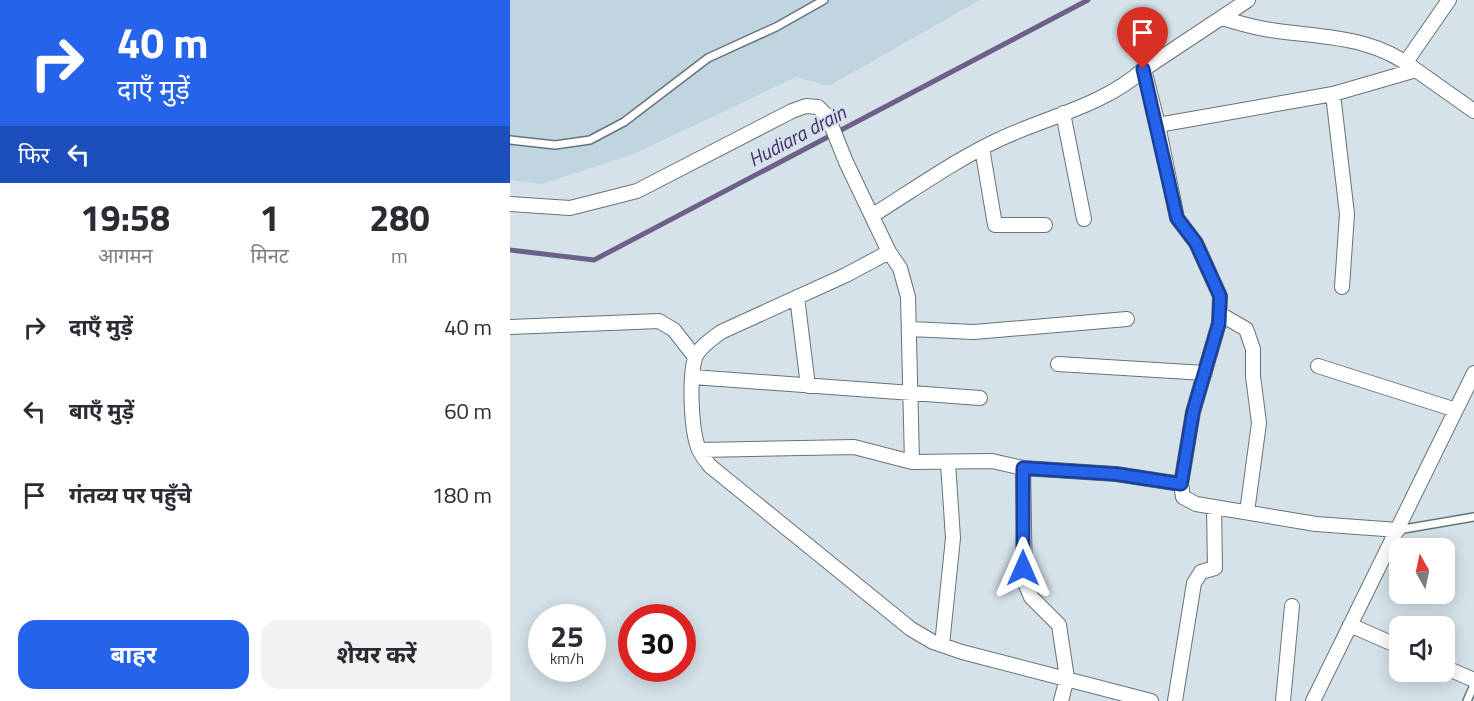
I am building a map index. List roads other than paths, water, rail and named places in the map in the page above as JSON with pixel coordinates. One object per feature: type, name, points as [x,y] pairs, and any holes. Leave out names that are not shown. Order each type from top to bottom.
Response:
[{"type":"street","points":[[873,215],[982,148],[1063,114],[1128,83],[1143,69],[1248,0]]},
{"type":"street","points":[[1158,125],[1333,94],[1411,66],[1449,0]]},
{"type":"street","points":[[1221,18],[1270,30],[1329,35],[1363,42],[1411,66],[1474,111]]},
{"type":"street","points":[[1143,69],[1158,125],[1174,210],[1181,225],[1196,243],[1220,296],[1220,314],[1193,412],[1181,484],[1183,496],[1188,501],[1214,507],[1316,524],[1398,530]]},
{"type":"street","points":[[1333,94],[1347,214],[1342,287]]},
{"type":"street","points":[[510,204],[570,208],[637,191],[806,106],[818,107],[828,117],[846,162],[905,282],[910,329],[912,462]]},
{"type":"street","points":[[1063,114],[1084,219]]},
{"type":"street","points":[[982,148],[995,225],[1045,225]]},
{"type":"street","points":[[890,252],[846,275],[721,332],[706,342],[696,357],[693,377],[693,413],[699,450],[710,466],[911,629],[942,645],[1151,701]]},
{"type":"street","points":[[797,297],[808,386]]},
{"type":"street","points":[[1220,314],[1246,329],[1253,349],[1252,376],[1259,423],[1246,512]]},
{"type":"street","points":[[910,329],[974,332],[1127,319]]},
{"type":"street","points":[[510,327],[658,321],[674,330],[696,357]]},
{"type":"street","points":[[1058,364],[1204,373]]},
{"type":"street","points":[[1318,366],[1456,410]]},
{"type":"street","points":[[1313,701],[1474,373]]},
{"type":"street","points":[[693,377],[980,398]]},
{"type":"street","points":[[699,450],[854,447],[912,462],[992,461],[1023,468],[1116,474],[1181,484]]},
{"type":"street","points":[[942,645],[953,538],[948,463]]},
{"type":"street","points":[[1023,468],[1025,584],[1031,597],[1059,625],[1067,678],[1060,701]]},
{"type":"street","points":[[1175,701],[1194,583],[1201,572],[1215,568],[1214,507]]},
{"type":"street","points":[[1283,701],[1292,606]]},
{"type":"street","points":[[1350,624],[1389,642]]},
{"type":"street","points":[[1455,672],[1474,680]]},
{"type":"lane","points":[[510,140],[555,145],[590,140],[624,122],[708,58],[776,27],[824,0]]},
{"type":"lane","points":[[1398,530],[1474,517]]},
{"type":"lane","points":[[1467,701],[1474,685]]},
{"type":"waterway","name":"Hudiara drain","points":[[510,250],[594,260],[1088,0]]}]
